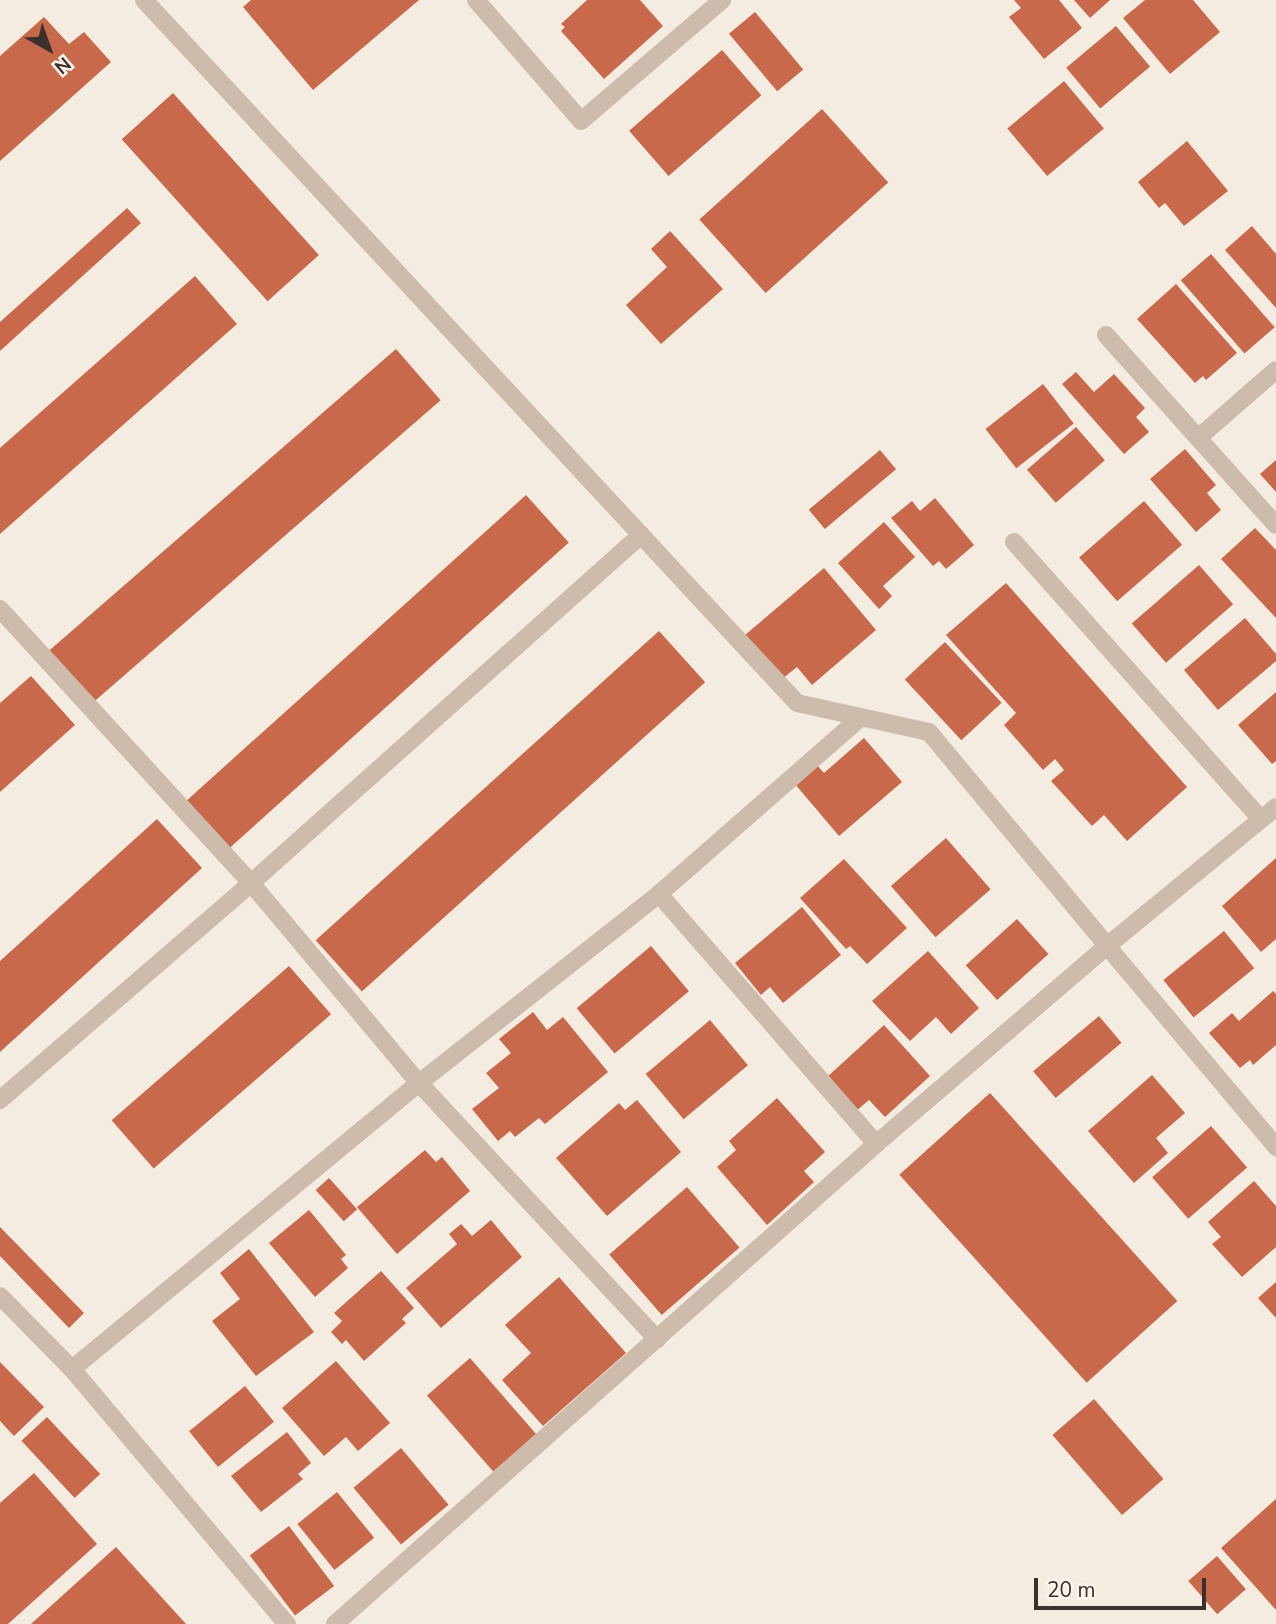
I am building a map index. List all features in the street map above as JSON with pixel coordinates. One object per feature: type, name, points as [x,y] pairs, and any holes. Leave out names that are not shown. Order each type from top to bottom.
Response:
[{"type":"street","points":[[144,0],[797,704],[929,732],[1276,1147]]},
{"type":"street","points":[[476,0],[582,121],[722,0]]},
{"type":"street","points":[[1106,335],[1276,525]]},
{"type":"street","points":[[1198,438],[1276,370]]},
{"type":"street","points":[[0,1100],[251,883],[641,535]]},
{"type":"street","points":[[1014,542],[1261,819]]},
{"type":"street","points":[[0,609],[251,883],[419,1083],[657,1339]]},
{"type":"street","points":[[72,1369],[419,1083],[659,894],[860,718]]},
{"type":"street","points":[[335,1624],[876,1144],[1107,946],[1276,807]]},
{"type":"street","points":[[659,894],[876,1144]]},
{"type":"street","points":[[0,1296],[72,1369],[286,1624]]},
{"type":"building","points":[[251,0],[419,0],[313,90],[243,7]]},
{"type":"building","points":[[587,0],[640,0],[663,26],[604,79],[561,31],[565,27],[561,24]]},
{"type":"building","points":[[1014,0],[1059,0],[1082,28],[1044,59],[1009,17],[1021,8]]},
{"type":"building","points":[[1074,0],[1110,0],[1090,18]]},
{"type":"building","points":[[1145,0],[1193,0],[1220,32],[1170,74],[1123,18]]},
{"type":"building","points":[[755,12],[803,69],[777,91],[729,34]]},
{"type":"building","points":[[44,17],[69,44],[84,32],[111,62],[0,161],[0,56]]},
{"type":"building","points":[[1116,26],[1150,67],[1100,108],[1066,68]]},
{"type":"building","points":[[722,50],[761,95],[669,176],[629,131]]},
{"type":"building","points":[[1064,81],[1104,128],[1047,176],[1007,129]]},
{"type":"building","points":[[173,93],[319,255],[268,301],[122,139]]},
{"type":"building","points":[[822,109],[888,183],[766,293],[699,219]]},
{"type":"building","points":[[1187,141],[1228,191],[1184,226],[1165,203],[1159,208],[1138,182]]},
{"type":"building","points":[[127,208],[141,223],[0,351],[0,322]]},
{"type":"building","points":[[1252,226],[1276,254],[1276,308],[1225,250]]},
{"type":"building","points":[[670,231],[723,289],[661,344],[626,305],[667,267],[651,249]]},
{"type":"building","points":[[1211,254],[1275,327],[1244,353],[1181,280]]},
{"type":"building","points":[[195,276],[237,324],[0,534],[0,448]]},
{"type":"building","points":[[1176,284],[1237,353],[1206,380],[1203,376],[1195,383],[1137,319]]},
{"type":"building","points":[[396,349],[441,400],[94,701],[50,650]]},
{"type":"building","points":[[1076,372],[1094,392],[1114,374],[1145,408],[1136,417],[1149,432],[1124,454],[1062,384]]},
{"type":"building","points":[[1043,384],[1074,423],[1016,468],[985,429]]},
{"type":"building","points":[[1076,427],[1105,460],[1056,503],[1027,470]]},
{"type":"building","points":[[1185,449],[1216,485],[1207,493],[1221,510],[1196,532],[1150,479]]},
{"type":"building","points":[[880,450],[896,469],[825,529],[809,510]]},
{"type":"building","points":[[1276,460],[1276,492],[1260,474]]},
{"type":"building","points":[[526,495],[569,543],[228,849],[186,801]]},
{"type":"building","points":[[935,498],[974,545],[946,569],[939,561],[933,566],[891,518],[912,501],[920,511]]},
{"type":"building","points":[[1144,501],[1182,545],[1117,601],[1079,557]]},
{"type":"building","points":[[884,522],[915,557],[883,586],[892,596],[879,609],[838,563]]},
{"type":"building","points":[[1255,528],[1276,550],[1276,618],[1221,559]]},
{"type":"building","points":[[1199,565],[1233,604],[1166,663],[1132,623]]},
{"type":"building","points":[[824,568],[876,630],[812,685],[797,667],[782,679],[745,635]]},
{"type":"building","points":[[1006,583],[1187,787],[1127,841],[1104,815],[1092,826],[1051,781],[1064,770],[1055,759],[1043,770],[1004,725],[1016,713],[946,635]]},
{"type":"building","points":[[1245,618],[1276,654],[1276,661],[1218,710],[1184,670]]},
{"type":"building","points":[[659,631],[705,682],[362,991],[316,940]]},
{"type":"building","points":[[945,642],[1002,703],[961,740],[905,680]]},
{"type":"building","points":[[31,676],[75,725],[0,792],[0,703]]},
{"type":"building","points":[[1276,692],[1276,761],[1272,764],[1238,725]]},
{"type":"building","points":[[864,738],[902,782],[839,836],[795,784],[817,765],[824,773]]},
{"type":"building","points":[[157,819],[202,868],[0,1052],[0,961]]},
{"type":"building","points":[[946,838],[991,889],[936,937],[891,886]]},
{"type":"building","points":[[1276,858],[1276,939],[1261,952],[1222,906]]},
{"type":"building","points":[[844,859],[907,928],[867,964],[850,946],[846,949],[800,898]]},
{"type":"building","points":[[802,907],[841,955],[783,1003],[770,987],[761,995],[735,963]]},
{"type":"building","points":[[1017,919],[1048,954],[997,1000],[966,965]]},
{"type":"building","points":[[1224,931],[1254,968],[1194,1017],[1163,980]]},
{"type":"building","points":[[651,946],[689,991],[615,1054],[577,1008]]},
{"type":"building","points":[[928,951],[979,1008],[951,1034],[936,1017],[910,1041],[872,1001]]},
{"type":"building","points":[[289,966],[331,1014],[154,1168],[112,1120]]},
{"type":"building","points":[[1273,991],[1276,994],[1276,1045],[1253,1065],[1250,1060],[1240,1068],[1209,1033],[1232,1013],[1239,1021]]},
{"type":"building","points":[[533,1012],[547,1030],[563,1017],[608,1072],[545,1124],[539,1118],[515,1137],[510,1131],[498,1141],[472,1109],[499,1088],[486,1073],[511,1053],[499,1039]]},
{"type":"building","points":[[1099,1016],[1121,1043],[1056,1098],[1033,1071]]},
{"type":"building","points":[[710,1020],[748,1065],[684,1119],[646,1074]]},
{"type":"building","points":[[884,1025],[930,1076],[885,1117],[869,1100],[856,1111],[826,1078]]},
{"type":"building","points":[[1152,1075],[1185,1113],[1156,1138],[1168,1153],[1134,1183],[1088,1131]]},
{"type":"building","points":[[990,1093],[1177,1301],[1087,1383],[899,1175]]},
{"type":"building","points":[[777,1098],[825,1152],[804,1171],[814,1182],[767,1225],[717,1167],[736,1150],[729,1141]]},
{"type":"building","points":[[637,1100],[681,1152],[607,1216],[556,1158],[619,1103],[625,1110]]},
{"type":"building","points":[[1211,1126],[1247,1168],[1188,1219],[1152,1177]]},
{"type":"building","points":[[425,1150],[436,1162],[442,1157],[470,1191],[397,1254],[357,1207]]},
{"type":"building","points":[[329,1178],[357,1209],[344,1221],[316,1190]]},
{"type":"building","points":[[1254,1181],[1276,1206],[1276,1247],[1242,1277],[1212,1244],[1221,1237],[1208,1222]]},
{"type":"building","points":[[687,1187],[739,1247],[662,1315],[609,1255]]},
{"type":"building","points":[[309,1210],[346,1255],[341,1259],[348,1268],[315,1297],[269,1243]]},
{"type":"building","points":[[491,1220],[522,1257],[441,1328],[406,1288],[457,1244],[449,1234],[461,1224],[472,1236]]},
{"type":"building","points":[[0,1227],[84,1313],[69,1328],[0,1256]]},
{"type":"building","points":[[249,1249],[314,1332],[256,1376],[212,1321],[240,1299],[220,1273]]},
{"type":"building","points":[[381,1271],[414,1308],[402,1319],[406,1323],[364,1361],[346,1340],[342,1344],[331,1332],[342,1321],[334,1313]]},
{"type":"building","points":[[559,1277],[626,1353],[543,1426],[502,1380],[531,1353],[505,1325]]},
{"type":"building","points":[[1276,1282],[1276,1318],[1258,1298]]},
{"type":"building","points":[[470,1358],[536,1434],[493,1472],[427,1395]]},
{"type":"building","points":[[336,1361],[390,1423],[358,1451],[346,1437],[324,1456],[282,1408]]},
{"type":"building","points":[[0,1362],[44,1407],[14,1436],[0,1421]]},
{"type":"building","points":[[245,1386],[274,1422],[218,1467],[189,1431]]},
{"type":"building","points":[[1094,1399],[1164,1479],[1122,1515],[1052,1435]]},
{"type":"building","points":[[47,1417],[100,1474],[75,1498],[21,1441]]},
{"type":"building","points":[[287,1432],[311,1463],[298,1474],[303,1479],[261,1512],[231,1476]]},
{"type":"building","points":[[401,1448],[449,1505],[401,1545],[354,1488]]},
{"type":"building","points":[[34,1473],[97,1544],[8,1624],[0,1624],[0,1503]]},
{"type":"building","points":[[337,1492],[374,1538],[334,1570],[297,1524]]},
{"type":"building","points":[[1276,1499],[1276,1610],[1221,1548]]},
{"type":"building","points":[[289,1526],[334,1586],[295,1615],[250,1555]]},
{"type":"building","points":[[116,1547],[186,1624],[31,1624]]},
{"type":"building","points":[[1217,1556],[1246,1589],[1217,1614],[1188,1581]]}]
